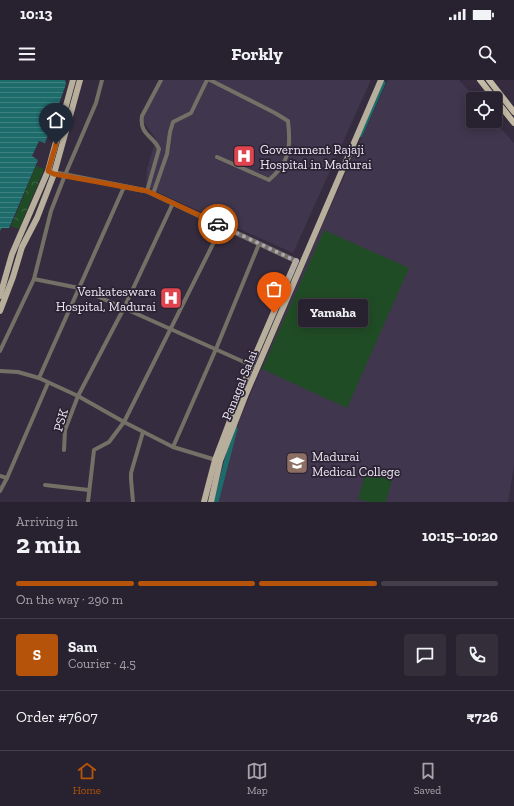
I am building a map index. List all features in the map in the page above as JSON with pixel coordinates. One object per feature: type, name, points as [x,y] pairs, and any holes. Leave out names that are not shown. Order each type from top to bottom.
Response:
[{"type":"highway","points":[[480,80],[489,92]]},
{"type":"highway","points":[[487,80],[514,112]]},
{"type":"highway","points":[[502,108],[514,123]]},
{"type":"main road","points":[[0,296],[12,254],[51,172],[73,80]]},
{"type":"main road","points":[[0,311],[13,277],[22,247],[37,218],[80,80]]},
{"type":"main road","name":"Panagal Salai","points":[[254,367],[381,80]]},
{"type":"main road","name":"Panagal Salai","points":[[204,502],[217,460],[296,261]]},
{"type":"main road","name":"Panagal Salai","points":[[211,502],[217,460]]},
{"type":"street","points":[[0,351],[34,279],[51,211],[96,103],[102,80]]},
{"type":"street","points":[[147,191],[159,149],[157,144],[145,132],[141,121],[142,116],[161,80]]},
{"type":"street","points":[[153,194],[167,154],[173,122],[191,113],[208,80],[288,121],[290,147],[288,155],[276,174],[269,180],[217,157]]},
{"type":"street","points":[[487,80],[514,116]]},
{"type":"street","points":[[51,172],[147,191],[296,261]]},
{"type":"street","points":[[39,378],[124,187]]},
{"type":"street","name":"PSK","points":[[64,450],[65,430],[78,396],[124,308],[173,204]]},
{"type":"street","points":[[88,502],[94,450],[107,444],[124,422],[222,226]]},
{"type":"street","points":[[173,447],[216,349],[259,244]]},
{"type":"street","points":[[34,279],[79,288],[254,367]]},
{"type":"street","points":[[0,371],[18,372],[39,378],[48,384],[78,396],[173,447],[217,460]]},
{"type":"street","points":[[0,490],[7,478],[48,384]]},
{"type":"street","points":[[134,502],[131,473],[143,432]]},
{"type":"street","points":[[0,476],[7,478]]},
{"type":"street","points":[[46,485],[89,490]]},
{"type":"shaded area","points":[[0,80],[65,80],[66,84],[45,143],[39,141],[32,156],[38,160],[9,228],[2,228],[0,231]]},
{"type":"shaded area","name":"Government Rajaji Hospital in Madurai","points":[[163,80],[371,80],[293,253],[146,187],[147,169],[156,139],[140,117]]},
{"type":"shaded area","points":[[388,80],[459,80],[470,92],[466,92],[466,128],[500,128],[514,143],[514,466],[508,502],[217,502],[225,468],[229,465],[228,460],[237,426],[323,223]]},
{"type":"green space","points":[[36,166],[44,169],[19,229],[11,226]]},
{"type":"green space","points":[[324,230],[409,268],[347,408],[262,369]]},
{"type":"green space","points":[[367,469],[393,477],[386,502],[368,502],[358,499]]},
{"type":"waterway","points":[[360,135],[383,83]]},
{"type":"waterway","points":[[216,502],[235,429]]},
{"type":"way so far","points":[[218,224],[296,261],[274,313]]},
{"type":"place","name":"Government Rajaji Hospital in Madurai","points":[[244,156]]},
{"type":"place","name":"Venkateswara Hospital, Madurai","points":[[171,298]]},
{"type":"place","name":"Yamaha","points":[[274,313]]},
{"type":"place","name":"Madurai Medical College","points":[[297,463]]},
{"type":"route","points":[[56,144],[48,171],[54,174],[147,191],[218,224]]}]
